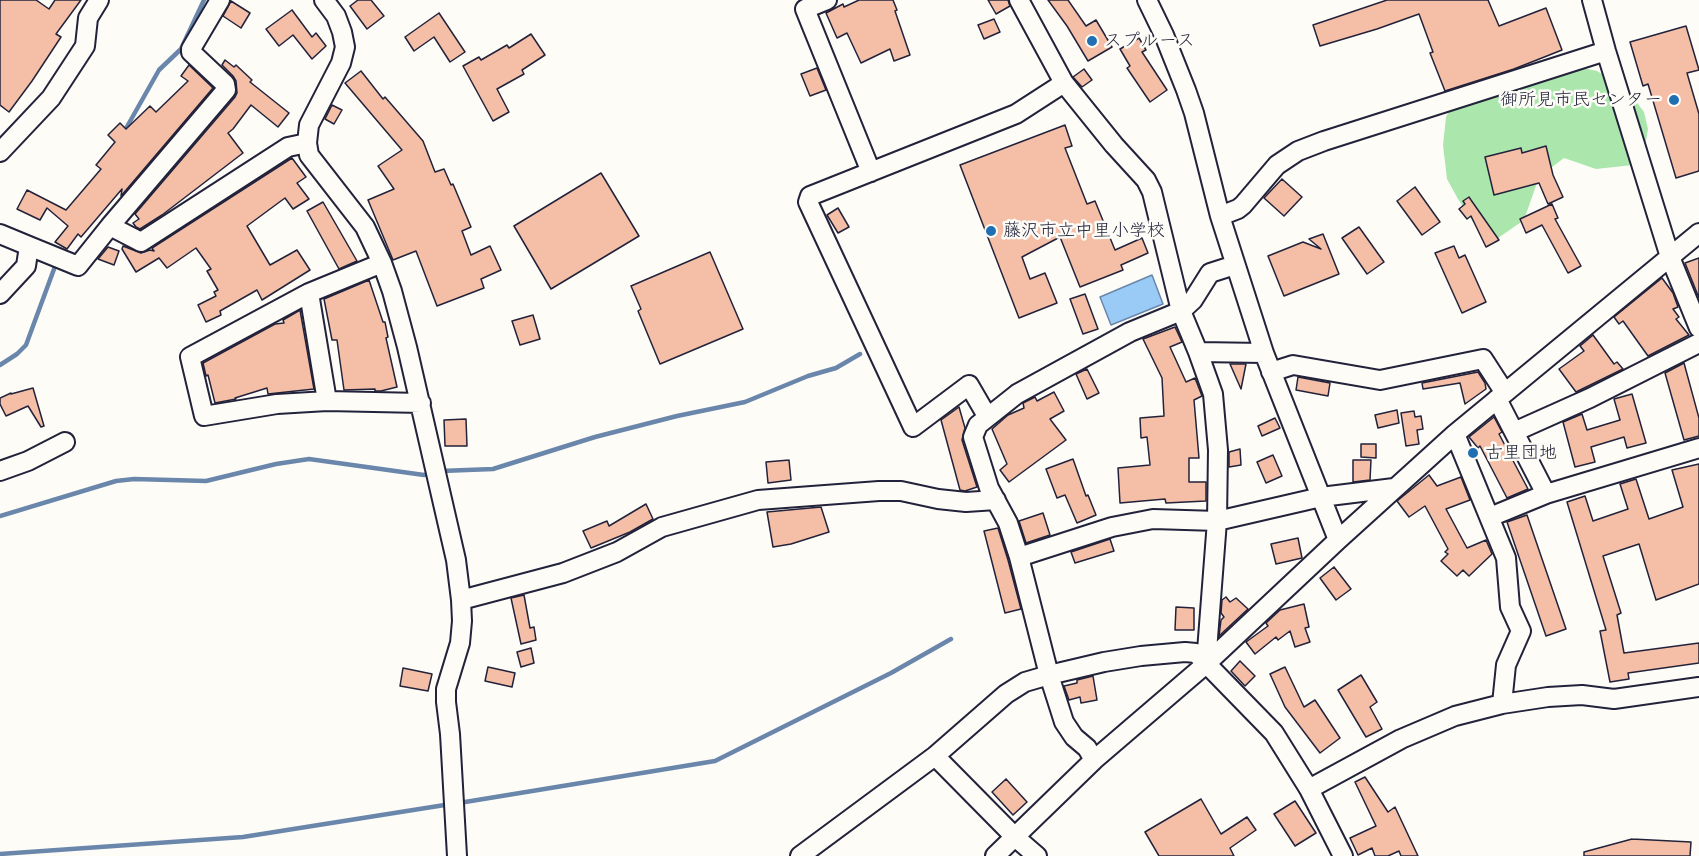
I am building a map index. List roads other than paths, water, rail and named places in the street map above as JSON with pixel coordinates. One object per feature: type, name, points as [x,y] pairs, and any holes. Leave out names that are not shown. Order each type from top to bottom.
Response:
[{"type":"street","points":[[0,152],[51,98],[85,46],[88,18],[99,0]]},
{"type":"street","points":[[0,234],[78,266],[226,90],[225,84],[191,52],[220,0]]},
{"type":"street","points":[[324,0],[336,16],[345,47],[341,63],[309,125],[307,143],[309,155],[365,227],[382,263],[392,291],[421,403],[456,560],[462,621],[459,643],[446,689],[457,856]]},
{"type":"street","points":[[1019,0],[1064,83],[1114,145],[1146,180],[1152,192],[1181,311],[1213,394],[1218,450],[1217,521],[1206,664]]},
{"type":"street","points":[[1147,0],[1164,35],[1194,113],[1220,216],[1264,353],[1338,540]]},
{"type":"street","points":[[1592,0],[1670,257],[1699,328]]},
{"type":"street","points":[[823,1],[805,9],[871,172]]},
{"type":"street","points":[[1220,216],[1243,205],[1276,165],[1298,151],[1606,51]]},
{"type":"street","points":[[987,416],[969,385],[913,427],[808,202],[810,196],[1016,114],[1064,83]]},
{"type":"street","points":[[110,226],[141,242],[288,147],[307,143]]},
{"type":"street","points":[[995,856],[1094,760],[1206,664],[1455,434],[1699,233]]},
{"type":"street","points":[[0,294],[26,266],[29,246]]},
{"type":"street","points":[[382,263],[309,292],[190,357],[204,416],[277,404],[421,403]]},
{"type":"street","points":[[1094,760],[1087,748],[1074,737],[1064,722],[1049,675],[1019,557],[1008,523],[986,478],[973,437],[978,425],[987,416],[1017,394],[1123,336],[1181,311],[1193,300],[1210,273],[1235,265]]},
{"type":"street","points":[[309,292],[327,402]]},
{"type":"street","points":[[1514,432],[1590,398],[1699,343]]},
{"type":"street","points":[[1198,352],[1264,353]]},
{"type":"street","points":[[1271,372],[1293,365],[1380,380],[1483,359],[1501,396],[1514,432],[1546,494]]},
{"type":"street","points":[[1455,434],[1506,558],[1510,607],[1521,631],[1506,664],[1502,704]]},
{"type":"street","points":[[0,471],[28,461],[65,442]]},
{"type":"street","points":[[1490,517],[1546,494],[1699,448]]},
{"type":"street","points":[[1019,557],[1112,527],[1153,519],[1217,521],[1321,497],[1394,488]]},
{"type":"street","points":[[461,600],[563,573],[617,552],[662,527],[758,500],[901,491],[966,502],[996,500]]},
{"type":"street","points":[[800,856],[936,756],[1006,694],[1025,682],[1104,662],[1164,653],[1196,652],[1274,733],[1309,789],[1342,856]]},
{"type":"street","points":[[1309,789],[1401,740],[1455,716],[1502,704],[1548,697],[1582,695],[1614,699],[1699,687]]},
{"type":"street","points":[[936,756],[1015,837],[1037,856]]},
{"type":"water","points":[[1152,275],[1163,304],[1111,325],[1100,297]]},
{"type":"waterway","points":[[124,132],[159,70],[181,49],[204,0]]},
{"type":"waterway","points":[[0,365],[26,345],[57,261]]},
{"type":"waterway","points":[[441,471],[493,469],[595,437],[677,416],[745,402],[808,376],[836,368],[860,354]]},
{"type":"waterway","points":[[0,516],[116,481],[134,479],[206,481],[276,464],[309,459],[424,475],[433,473]]},
{"type":"waterway","points":[[459,803],[715,761],[891,673],[951,639]]},
{"type":"waterway","points":[[0,854],[243,837],[451,804]]},
{"type":"place","name":"スプルース","points":[[1092,41]]},
{"type":"place","name":"御所見市民センター","points":[[1674,100]]},
{"type":"place","name":"藤沢市立中里小学校","points":[[991,231]]},
{"type":"place","name":"古里団地","points":[[1473,453]]}]
